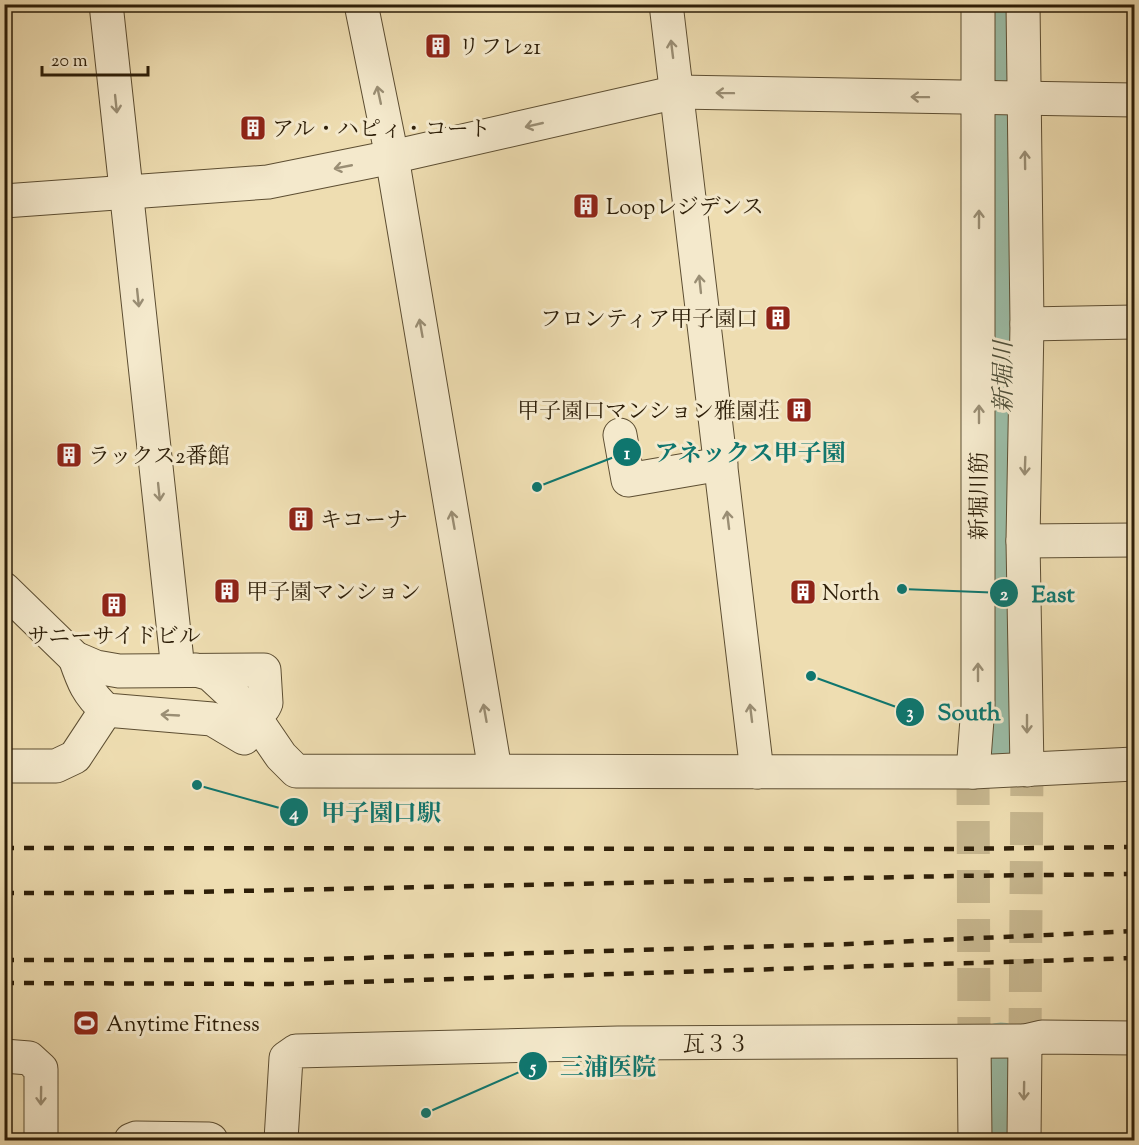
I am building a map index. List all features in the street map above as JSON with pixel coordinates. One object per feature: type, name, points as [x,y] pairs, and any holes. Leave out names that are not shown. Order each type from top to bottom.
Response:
[{"type":"street","points":[[106,4],[126,191],[187,670]]},
{"type":"street","points":[[361,4],[392,157],[495,770]]},
{"type":"street","points":[[666,4],[757,772]]},
{"type":"street","name":"新堀川筋","points":[[973,772],[1002,98],[978,4]]},
{"type":"street","points":[[1023,4],[1002,98],[1027,324],[1023,541],[1027,770]]},
{"type":"street","points":[[4,201],[267,182],[392,157],[677,92],[1134,100]]},
{"type":"street","points":[[1027,324],[1134,322]]},
{"type":"street","points":[[620,435],[628,480],[721,464]]},
{"type":"street","points":[[1023,541],[1134,540]]},
{"type":"street","points":[[4,589],[80,671],[94,699],[106,710],[238,720]]},
{"type":"street","points":[[80,671],[96,667],[119,671],[187,670],[210,674],[238,720],[262,752],[281,756],[296,771],[973,772],[1134,764]]},
{"type":"street","points":[[4,766],[56,766],[75,758],[106,710]]},
{"type":"street","name":"瓦３３","points":[[281,1140],[286,1058],[296,1051],[618,1043],[1025,1041],[1042,1036],[1134,1038]]},
{"type":"street","points":[[1024,1140],[1025,1041]]},
{"type":"street","points":[[974,1042],[975,1140]]},
{"type":"street","points":[[17,1057],[42,1069],[41,1140]]},
{"type":"street","points":[[131,1140],[136,1138],[211,1140]]},
{"type":"waterway","name":"新堀川","points":[[1002,749],[1003,4]]},
{"type":"waterway","name":"新堀川","points":[[1001,1054],[1002,1140]]},
{"type":"tunnel","points":[[1025,1041],[1027,770]]},
{"type":"tunnel","points":[[973,772],[974,1042]]},
{"type":"railway","points":[[4,848],[949,849],[1134,847]]},
{"type":"railway","points":[[4,893],[141,893],[1134,874]]},
{"type":"railway","points":[[4,960],[290,960],[849,944],[1134,931]]},
{"type":"railway","points":[[4,983],[289,984],[1134,958]]},
{"type":"place","name":"リフレ21","points":[[438,46]]},
{"type":"place","name":"アル・ハピィ・コート","points":[[253,128]]},
{"type":"place","name":"Loopレジデンス","points":[[586,206]]},
{"type":"place","name":"フロンティア甲子園口","points":[[778,318]]},
{"type":"place","name":"甲子園口マンション雅園荘","points":[[799,410]]},
{"type":"place","name":"ラックス2番館","points":[[69,455]]},
{"type":"place","name":"アネックス甲子園","points":[[537,487]]},
{"type":"place","name":"キコーナ","points":[[301,519]]},
{"type":"place","name":"East","points":[[902,589]]},
{"type":"place","name":"甲子園マンション","points":[[227,591]]},
{"type":"place","name":"North","points":[[803,592]]},
{"type":"place","name":"サニーサイドビル","points":[[114,605]]},
{"type":"place","name":"South","points":[[811,676]]},
{"type":"place","name":"甲子園口駅","points":[[197,785]]},
{"type":"place","name":"Anytime Fitness","points":[[86,1023]]},
{"type":"place","name":"三浦医院","points":[[426,1113]]}]
